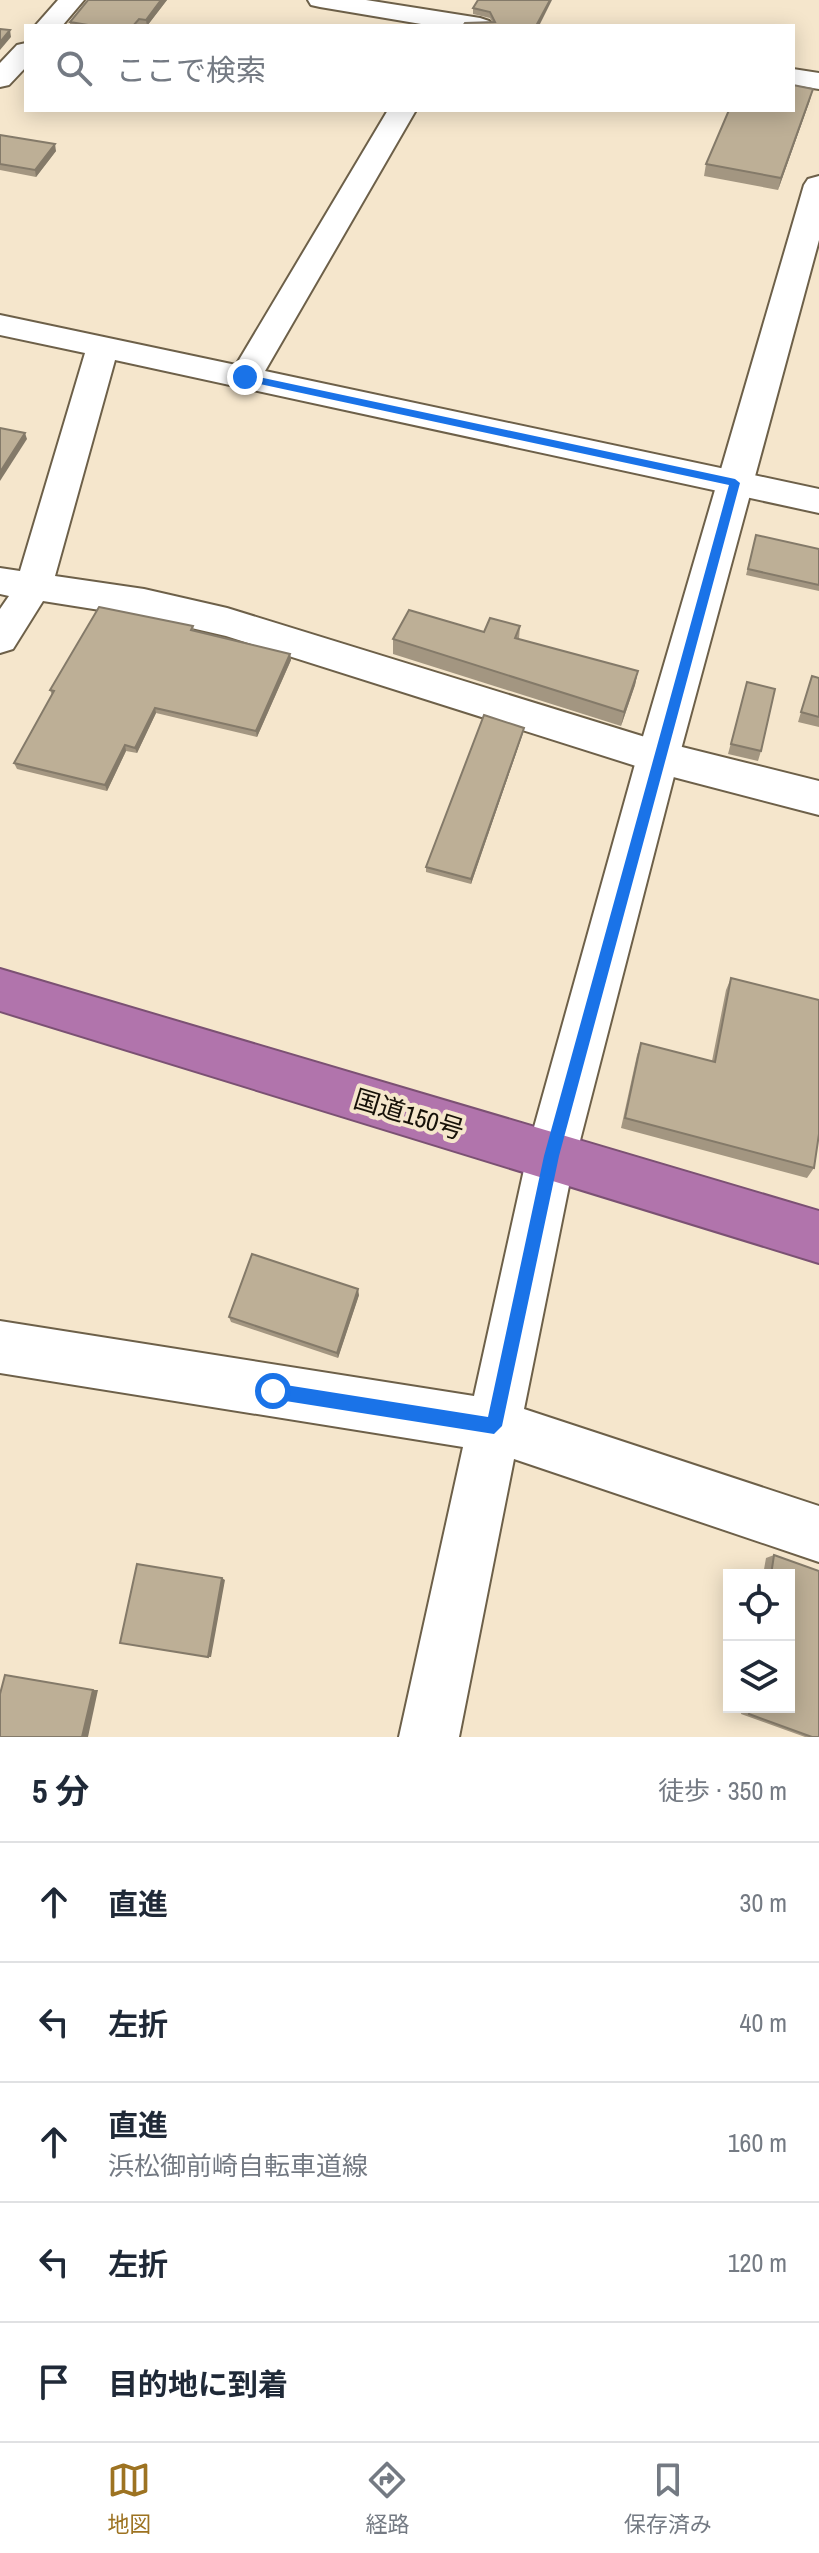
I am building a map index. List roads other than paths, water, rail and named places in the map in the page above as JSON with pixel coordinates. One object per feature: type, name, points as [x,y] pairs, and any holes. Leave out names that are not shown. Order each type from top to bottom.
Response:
[{"type":"highway","name":"国道150号","points":[[0,990],[819,1237]]},
{"type":"main road","points":[[551,1156],[658,757],[819,185]]},
{"type":"street","points":[[50,24],[72,0]]},
{"type":"street","points":[[320,0],[465,18]]},
{"type":"street","points":[[0,79],[24,53]]},
{"type":"street","points":[[795,77],[819,81]]},
{"type":"street","points":[[245,377],[401,112]]},
{"type":"street","points":[[0,325],[819,501]]},
{"type":"street","points":[[0,639],[103,347]]},
{"type":"street","points":[[17,584],[144,603],[227,622],[658,757],[819,798]]},
{"type":"street","points":[[429,1737],[551,1156]]},
{"type":"street","points":[[0,1347],[494,1426],[819,1534]]}]
